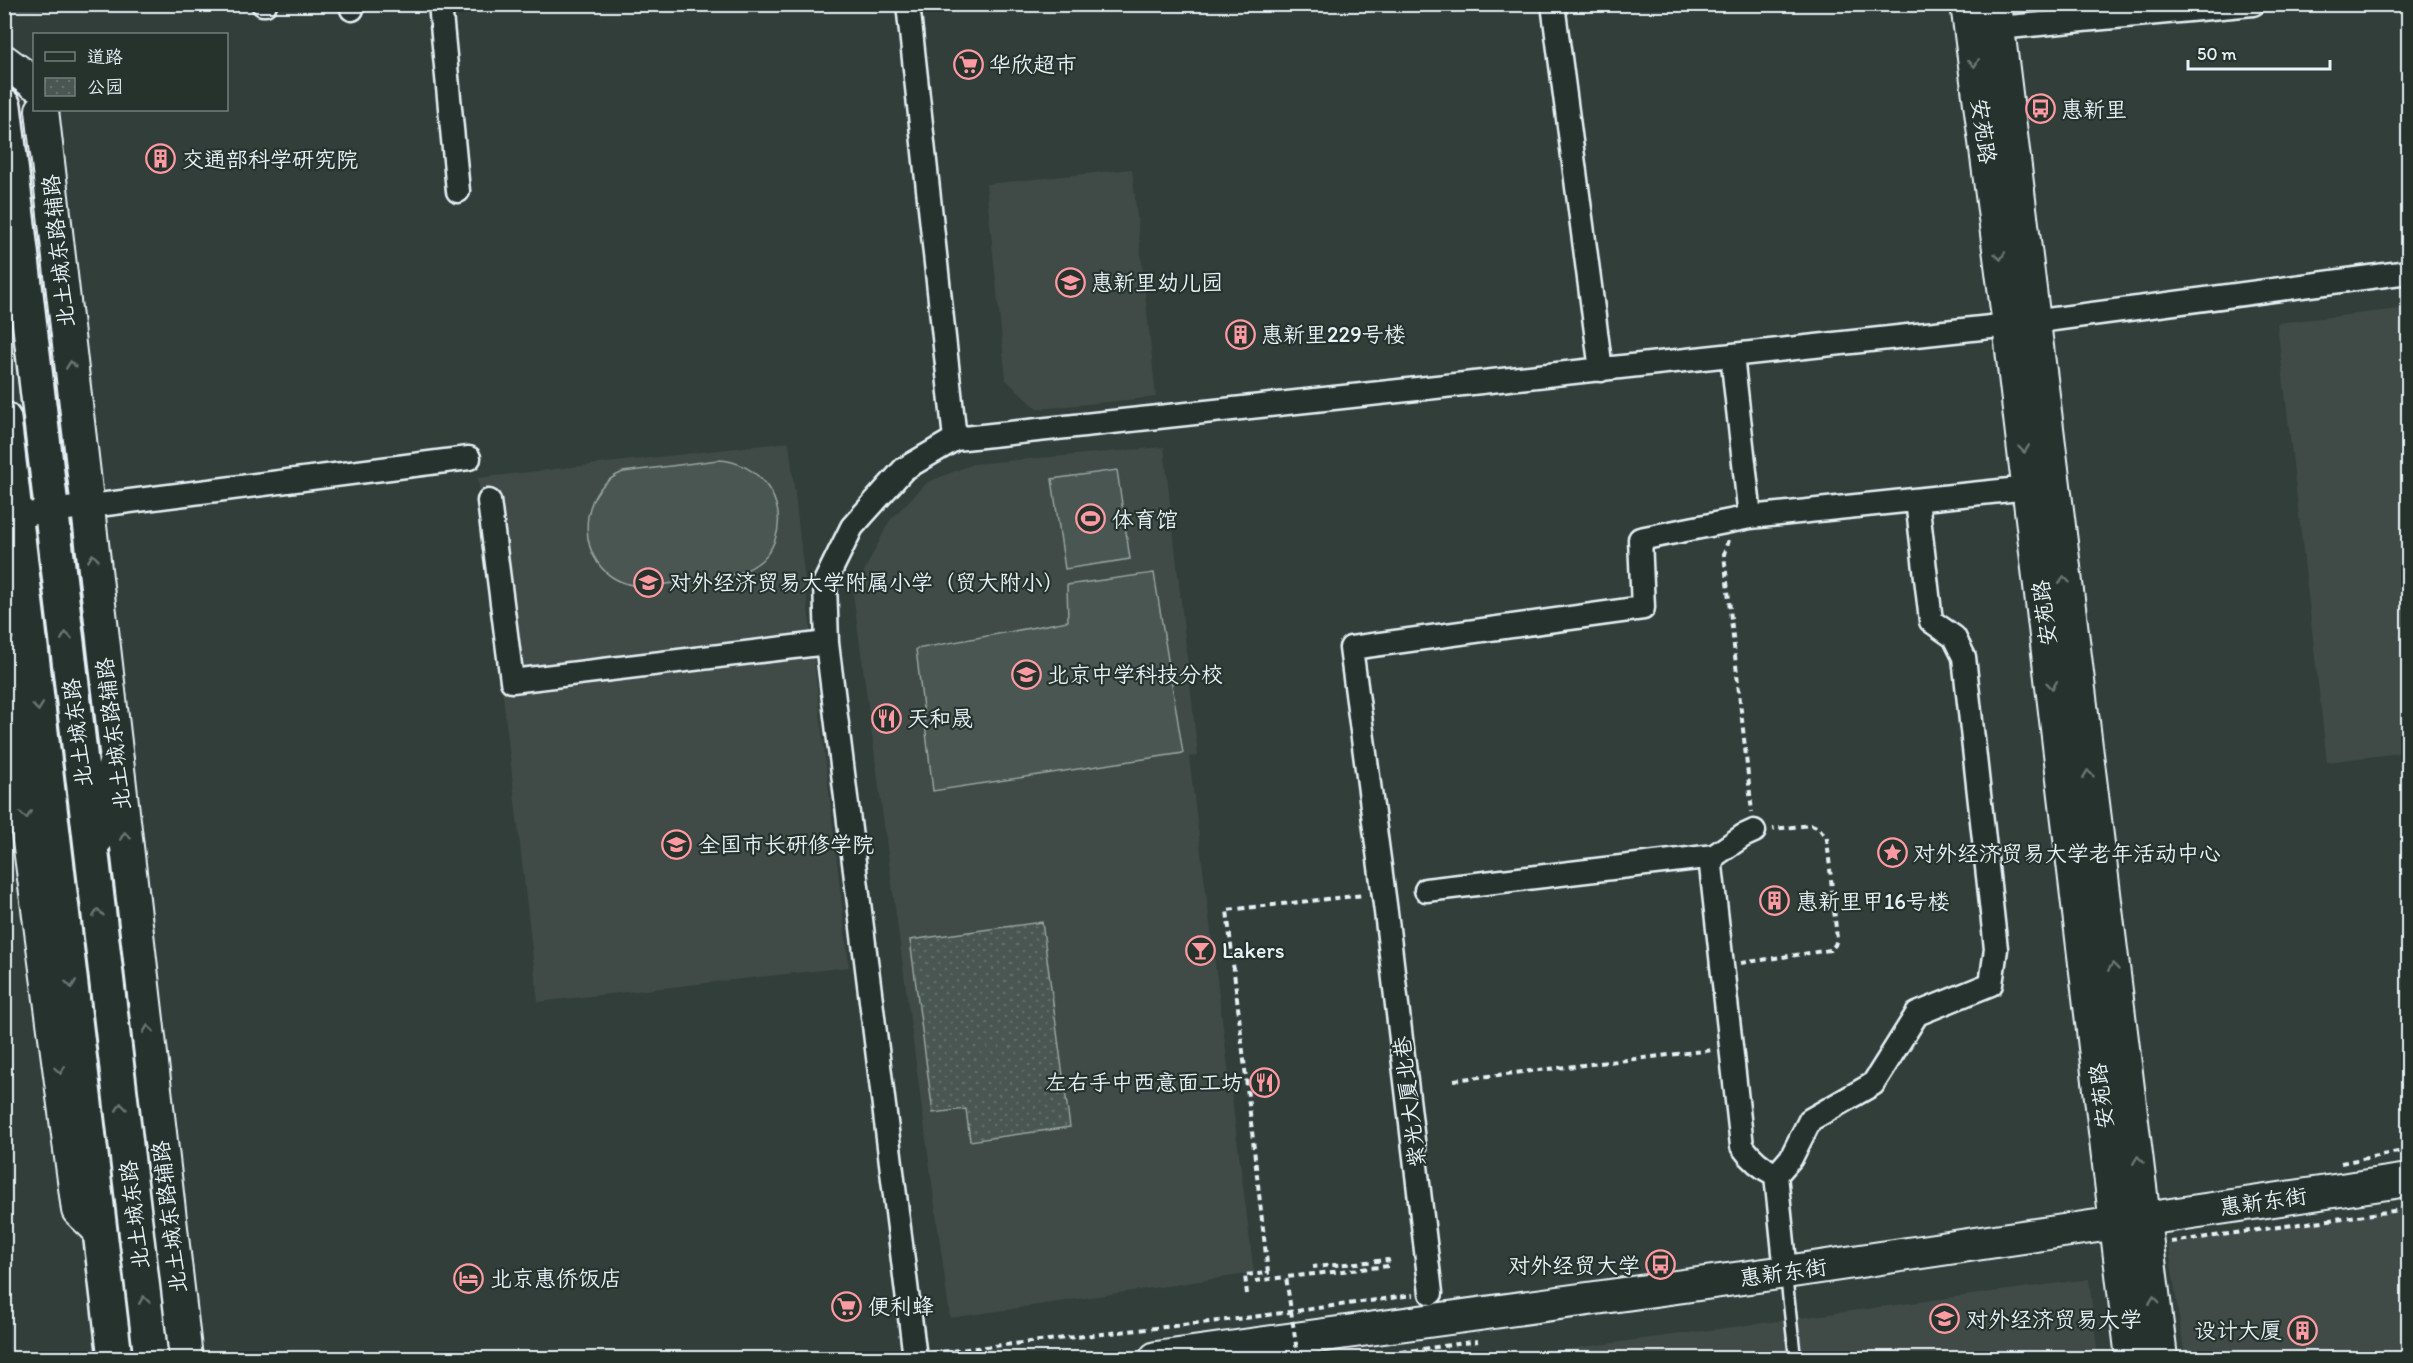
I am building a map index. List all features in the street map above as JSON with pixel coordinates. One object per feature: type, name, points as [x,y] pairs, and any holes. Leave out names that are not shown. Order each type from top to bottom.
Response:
[{"type":"main road","name":"北土城东路","points":[[4,106],[151,1359]]},
{"type":"main road","name":"北土城东路","points":[[4,419],[10,516],[115,1359]]},
{"type":"main road","points":[[92,857],[116,761]]},
{"type":"street","points":[[440,4],[459,191]]},
{"type":"street","points":[[908,4],[955,439]]},
{"type":"street","points":[[1553,4],[1601,370]]},
{"type":"street","name":"安苑路","points":[[1967,4],[2021,324],[2130,1221]]},
{"type":"street","points":[[1996,16],[2253,4]]},
{"type":"street","name":"安苑路","points":[[1996,16],[2021,324],[2029,488],[2130,1221]]},
{"type":"street","points":[[4,61],[33,82]]},
{"type":"street","name":"北土城东路辅路","points":[[42,111],[186,1359]]},
{"type":"street","points":[[915,1357],[827,643],[825,582],[852,527],[904,470],[955,439],[2021,324],[2409,272]]},
{"type":"street","points":[[1732,355],[1750,517],[2029,488]]},
{"type":"street","points":[[10,516],[469,458]]},
{"type":"street","points":[[1786,1272],[1776,1175],[1791,1158],[1810,1120],[1873,1084],[1917,1014],[1991,984],[1996,949],[1964,657],[1954,637],[1931,621],[1917,500]]},
{"type":"street","points":[[489,501],[512,681],[827,643]]},
{"type":"street","name":"紫光大厦北巷","points":[[1431,1293],[1385,902],[1351,648],[1642,608],[1640,539],[1750,517]]},
{"type":"street","points":[[4,652],[78,1210],[100,1231]]},
{"type":"street","points":[[1426,890],[1714,856],[1754,831]]},
{"type":"street","points":[[1714,856],[1711,866],[1742,1146],[1748,1156],[1765,1170],[1776,1175]]},
{"type":"street","name":"惠新东街","points":[[1156,1359],[1220,1354],[2409,1180]]},
{"type":"street","points":[[2130,1221],[2132,1359]]},
{"type":"street","points":[[2130,1221],[2161,1359]]},
{"type":"lane","points":[[1786,1272],[1796,1359]]},
{"type":"path","points":[[1723,975],[1739,963],[1830,950],[1836,945],[1837,939],[1827,839],[1819,828],[1812,825],[1754,831],[1724,554],[1728,538],[1736,525],[1750,517]]},
{"type":"path","points":[[1247,1294],[1245,1275],[1268,1273],[1227,910],[1385,902]]},
{"type":"path","points":[[1454,1080],[1731,1048]]},
{"type":"path","points":[[2339,1163],[2409,1150]]},
{"type":"path","points":[[1255,1281],[1389,1266],[1388,1260],[1313,1267]]},
{"type":"path","points":[[1286,1277],[1298,1359]]},
{"type":"path","points":[[915,1357],[1431,1293]]},
{"type":"shaded area","points":[[5,4],[61,5],[62,9],[5,14]]},
{"type":"shaded area","name":"惠新里幼儿园","points":[[1132,169],[1156,397],[1038,409],[1006,380],[986,184]]},
{"type":"shaded area","points":[[2408,308],[2408,752],[2327,762],[2277,323]]},
{"type":"shaded area","points":[[789,442],[849,967],[538,1002],[478,478]]},
{"type":"shaded area","points":[[1164,447],[1198,756],[1189,757],[1254,1273],[950,1318],[853,593],[890,520],[928,482],[973,464]]},
{"type":"shaded area","points":[[2408,1209],[2408,1358],[2185,1358],[2168,1243]]},
{"type":"shaded area","name":"对外经济贸易大学","points":[[2089,1279],[2098,1358],[1503,1358]]},
{"type":"green space","points":[[718,460],[746,467],[767,486],[774,498],[778,511],[775,540],[768,553],[759,562],[736,574],[650,586],[627,584],[606,572],[592,553],[587,529],[592,501],[610,479],[623,472]]},
{"type":"green space","name":"体育馆","points":[[1117,470],[1130,559],[1065,569],[1052,479]]},
{"type":"green space","points":[[1154,573],[1183,753],[933,791],[916,649],[1068,621],[1067,585]]},
{"type":"green space","points":[[1042,922],[1070,1127],[970,1141],[966,1109],[933,1113],[910,940]]},
{"type":"place","name":"华欣超市","points":[[968,64]]},
{"type":"place","name":"惠新里","points":[[2040,109]]},
{"type":"place","name":"交通部科学研究院","points":[[161,159]]},
{"type":"place","name":"惠新里幼儿园","points":[[1070,282]]},
{"type":"place","name":"惠新里229号楼","points":[[1240,334]]},
{"type":"place","name":"体育馆","points":[[1091,519]]},
{"type":"place","name":"对外经济贸易大学附属小学（贸大附小）","points":[[648,582]]},
{"type":"place","name":"北京中学科技分校","points":[[1026,674]]},
{"type":"place","name":"天和晟","points":[[886,718]]},
{"type":"place","name":"全国市长研修学院","points":[[677,844]]},
{"type":"place","name":"对外经济贸易大学老年活动中心","points":[[1892,853]]},
{"type":"place","name":"惠新里甲16号楼","points":[[1775,901]]},
{"type":"place","name":"Lakers","points":[[1201,950]]},
{"type":"place","name":"左右手中西意面工坊","points":[[1264,1082]]},
{"type":"place","name":"对外经贸大学","points":[[1661,1265]]},
{"type":"place","name":"北京惠侨饭店","points":[[469,1278]]},
{"type":"place","name":"便利蜂","points":[[847,1306]]},
{"type":"place","name":"对外经济贸易大学","points":[[1945,1319]]},
{"type":"place","name":"设计大厦","points":[[2303,1330]]}]
